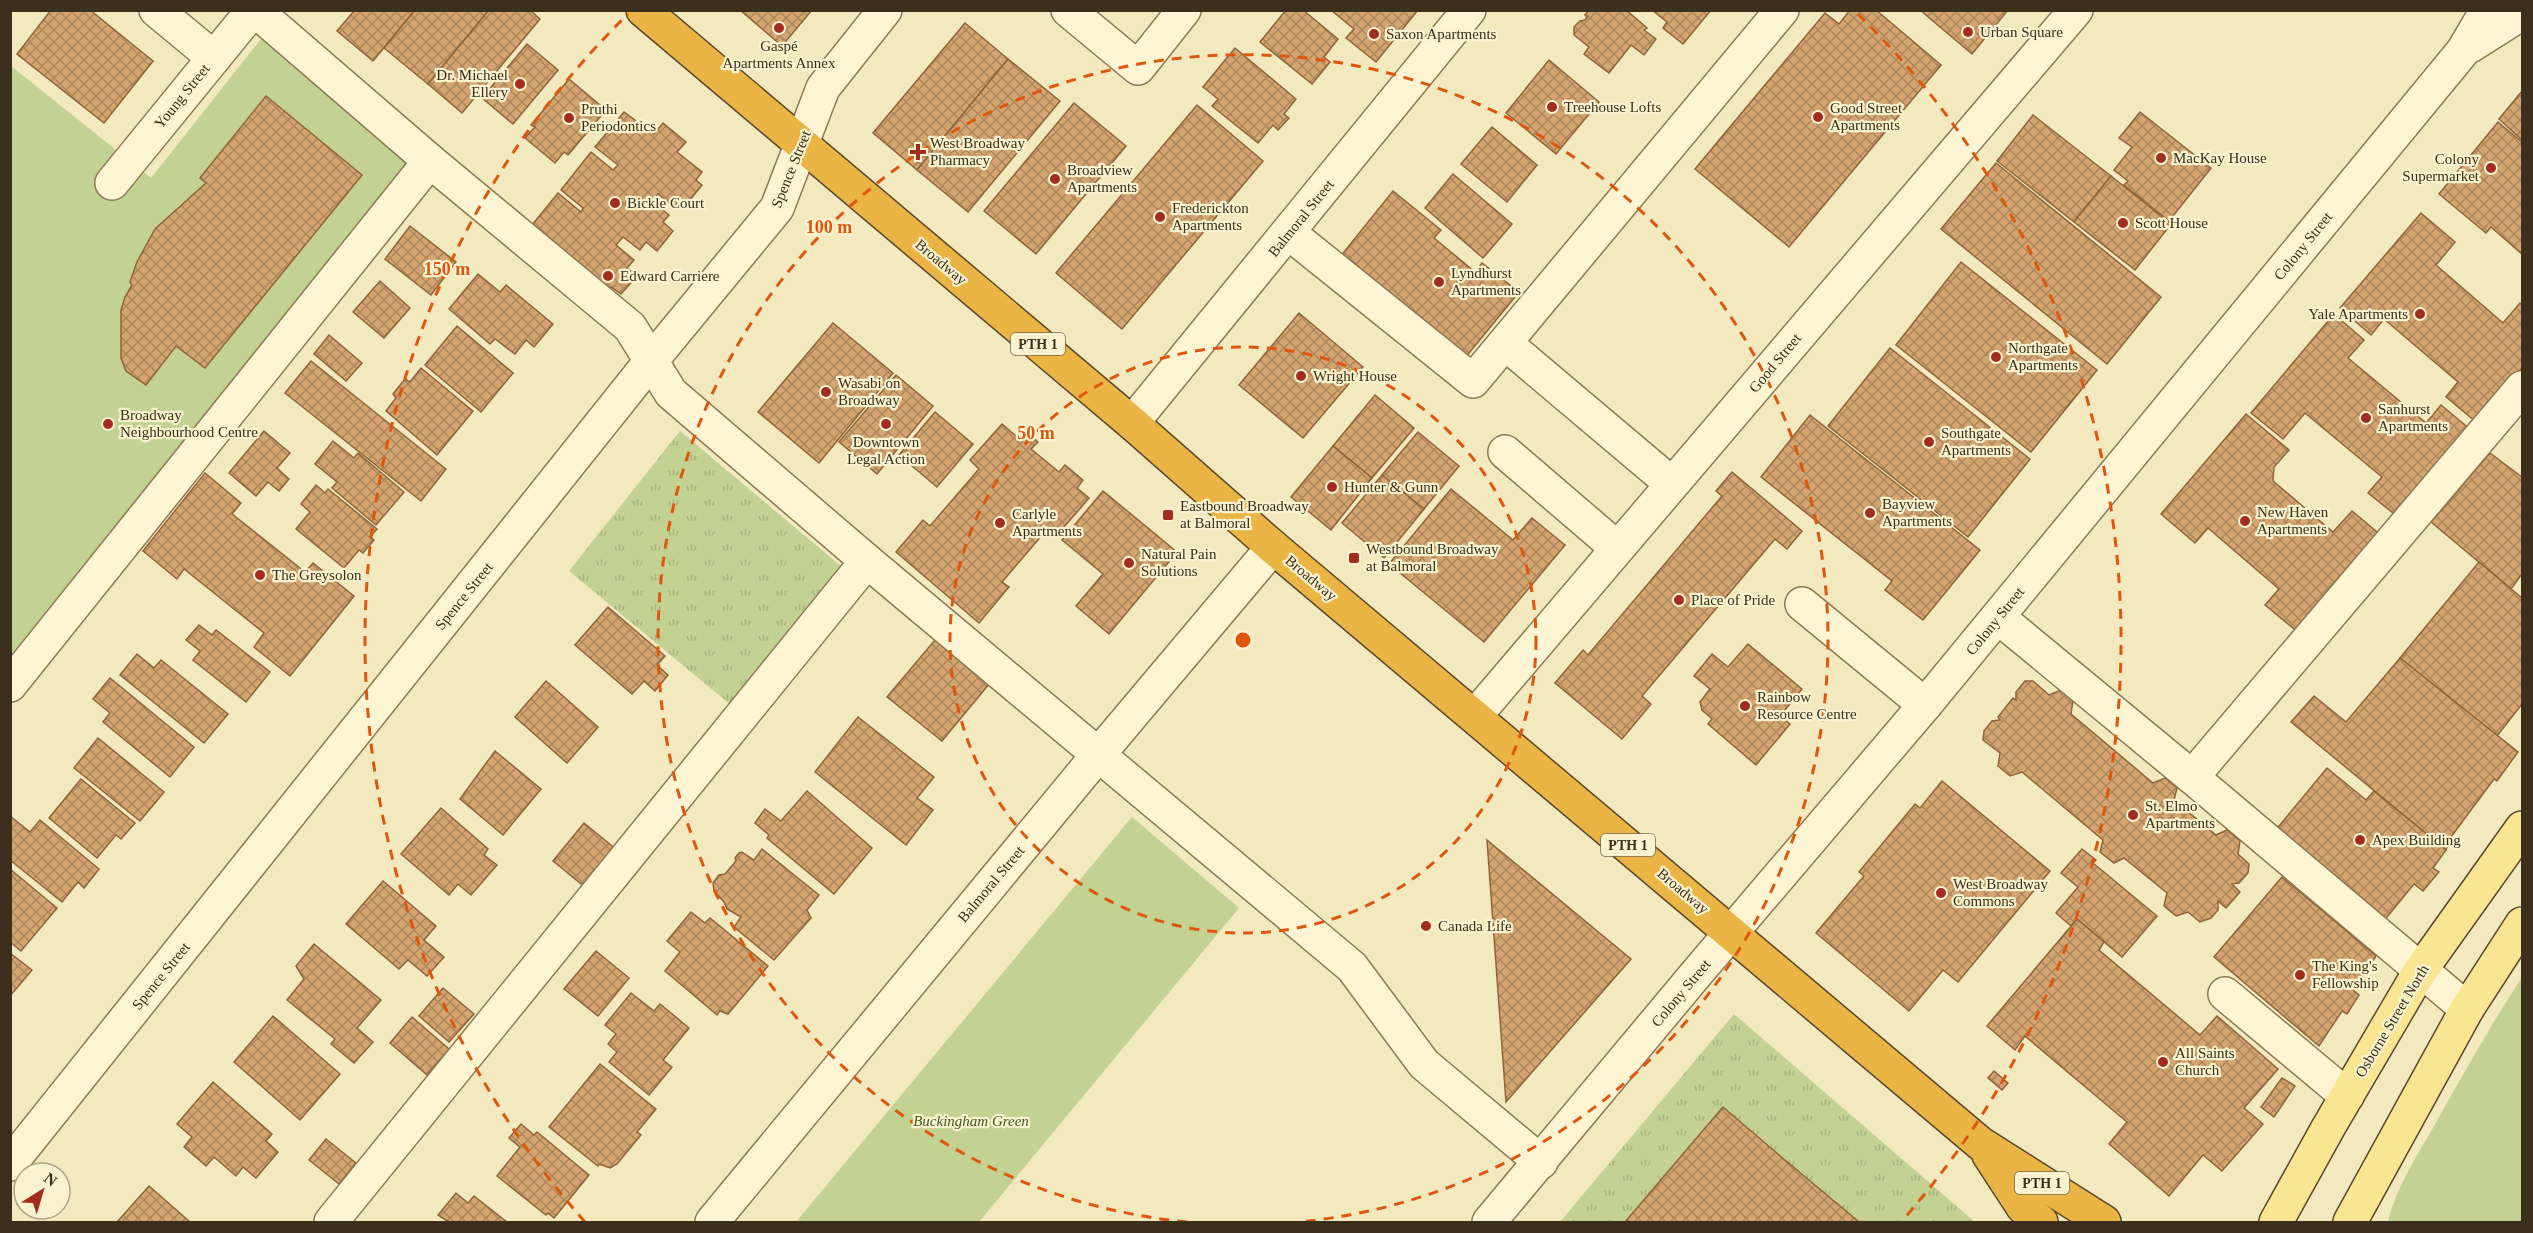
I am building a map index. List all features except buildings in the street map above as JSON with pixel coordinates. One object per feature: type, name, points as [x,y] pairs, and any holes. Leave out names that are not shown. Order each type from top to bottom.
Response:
[{"type":"highway","name":"Broadway","points":[[643,10],[1132,423],[1273,547],[1981,1144],[2104,1222]]},
{"type":"highway","name":"Broadway","points":[[1981,1144],[2023,1208],[2041,1222]]},
{"type":"main road","name":"Osborne Street North","points":[[2276,1222],[2420,971],[2523,828]]},
{"type":"main road","points":[[2350,1222],[2468,1009],[2523,924]]},
{"type":"street","points":[[156,10],[214,58]]},
{"type":"street","points":[[254,10],[430,161],[630,327],[671,393],[867,561],[1352,967],[1424,1064],[1540,1162]]},
{"type":"street","name":"Young Street","points":[[112,183],[254,10]]},
{"type":"street","name":"Spence Street","points":[[10,1164],[651,361],[777,207],[823,88],[885,10]]},
{"type":"street","points":[[1068,10],[1138,68],[1184,10]]},
{"type":"street","name":"Balmoral Street","points":[[1132,423],[1469,10]]},
{"type":"street","points":[[1289,233],[1473,381],[1782,10]]},
{"type":"street","name":"Good Street","points":[[1475,716],[2076,10]]},
{"type":"street","name":"Colony Street","points":[[1489,1222],[1998,617],[2463,51],[2487,10]]},
{"type":"street","points":[[2463,51],[2523,13]]},
{"type":"street","points":[[10,685],[430,161]]},
{"type":"street","points":[[1505,343],[1672,484]]},
{"type":"street","points":[[2192,777],[2523,388]]},
{"type":"street","points":[[1505,452],[1617,548]]},
{"type":"street","name":"Balmoral Street","points":[[712,1222],[1273,547]]},
{"type":"street","points":[[332,1222],[867,561]]},
{"type":"street","points":[[1802,604],[1925,705]]},
{"type":"street","points":[[1998,617],[2468,1009]]},
{"type":"street","points":[[2225,994],[2347,1096]]},
{"type":"green space","name":"Broadway Neighbourhood Centre","points":[[261,39],[412,163],[11,669],[11,66],[151,178]]},
{"type":"green space","points":[[680,431],[854,577],[743,715],[569,571]]},
{"type":"green space","name":"Buckingham Green","points":[[1132,817],[1239,908],[979,1222],[796,1222]]},
{"type":"green space","points":[[2522,977],[2522,1222],[2388,1222],[2409,1169]]},
{"type":"green space","points":[[1734,1014],[1975,1222],[1859,1222],[1723,1108],[1625,1222],[1560,1222]]},
{"type":"place","name":"Gaspé Apartments Annex","points":[[779,28]]},
{"type":"place","name":"Urban Square","points":[[1968,32]]},
{"type":"place","name":"Saxon Apartments","points":[[1374,34]]},
{"type":"place","name":"Dr. Michael Ellery","points":[[520,84]]},
{"type":"place","name":"Treehouse Lofts","points":[[1552,107]]},
{"type":"place","name":"Good Street Apartments","points":[[1818,117]]},
{"type":"place","name":"Pruthi Periodontics","points":[[569,118]]},
{"type":"place","name":"West Broadway Pharmacy","points":[[918,152]]},
{"type":"place","name":"MacKay House","points":[[2161,158]]},
{"type":"place","name":"Colony Supermarket","points":[[2491,168]]},
{"type":"place","name":"Broadview Apartments","points":[[1055,179]]},
{"type":"place","name":"Bickle Court","points":[[615,203]]},
{"type":"place","name":"Frederickton Apartments","points":[[1160,217]]},
{"type":"place","name":"Scott House","points":[[2123,223]]},
{"type":"place","name":"Edward Carriere","points":[[608,276]]},
{"type":"place","name":"Lyndhurst Apartments","points":[[1439,282]]},
{"type":"place","name":"Yale Apartments","points":[[2420,314]]},
{"type":"place","name":"Northgate Apartments","points":[[1996,357]]},
{"type":"place","name":"Wright House","points":[[1301,376]]},
{"type":"place","name":"Wasabi on Broadway","points":[[826,392]]},
{"type":"place","name":"Sanhurst Apartments","points":[[2366,418]]},
{"type":"place","name":"Broadway Neighbourhood Centre","points":[[108,424]]},
{"type":"place","name":"Downtown Legal Action","points":[[886,424]]},
{"type":"place","name":"Southgate Apartments","points":[[1929,442]]},
{"type":"place","name":"Hunter & Gunn","points":[[1332,487]]},
{"type":"place","name":"Bayview Apartments","points":[[1870,513]]},
{"type":"place","name":"Eastbound Broadway at Balmoral","points":[[1168,515]]},
{"type":"place","name":"New Haven Apartments","points":[[2245,521]]},
{"type":"place","name":"Carlyle Apartments","points":[[1000,523]]},
{"type":"place","name":"Westbound Broadway at Balmoral","points":[[1354,558]]},
{"type":"place","name":"Natural Pain Solutions","points":[[1129,563]]},
{"type":"place","name":"The Greysolon","points":[[260,575]]},
{"type":"place","name":"Place of Pride","points":[[1679,600]]},
{"type":"place","name":"Rainbow Resource Centre","points":[[1745,706]]},
{"type":"place","name":"St. Elmo Apartments","points":[[2133,815]]},
{"type":"place","name":"Apex Building","points":[[2360,840]]},
{"type":"place","name":"West Broadway Commons","points":[[1941,893]]},
{"type":"place","name":"Canada Life","points":[[1426,926]]},
{"type":"place","name":"The King's Fellowship","points":[[2300,975]]},
{"type":"place","name":"All Saints Church","points":[[2163,1062]]}]
